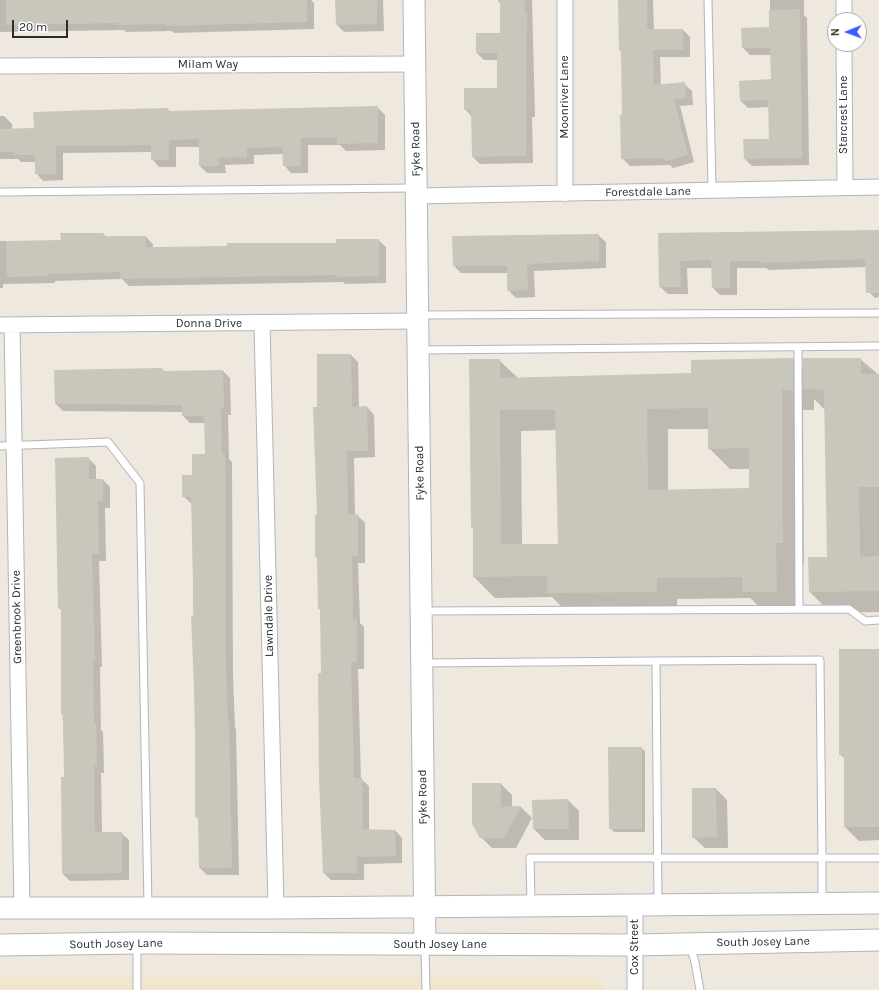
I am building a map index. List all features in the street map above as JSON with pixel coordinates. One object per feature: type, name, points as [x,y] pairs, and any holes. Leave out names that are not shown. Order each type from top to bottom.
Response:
[{"type":"main road","name":"Fyke Road","points":[[414,0],[425,945]]},
{"type":"main road","points":[[0,908],[276,908],[879,903]]},
{"type":"main road","name":"South Josey Lane","points":[[0,945],[137,943],[634,945],[879,940]]},
{"type":"street","name":"Moonriver Lane","points":[[565,0],[565,194]]},
{"type":"street","points":[[844,0],[844,12]]},
{"type":"street","name":"Starcrest Lane","points":[[844,52],[845,187]]},
{"type":"street","name":"Milam Way","points":[[0,66],[415,64]]},
{"type":"street","name":"Forestdale Lane","points":[[417,192],[565,194],[879,186]]},
{"type":"street","name":"Donna Drive","points":[[6,325],[262,324],[418,318]]},
{"type":"street","name":"Lawndale Drive","points":[[262,324],[276,908]]},
{"type":"street","name":"Greenbrook Drive","points":[[6,325],[7,446],[22,908]]},
{"type":"street","name":"Cox Street","points":[[635,905],[635,990]]},
{"type":"lane","points":[[708,0],[712,190]]},
{"type":"lane","points":[[0,192],[417,192]]},
{"type":"lane","points":[[418,318],[879,313]]},
{"type":"lane","points":[[418,350],[879,346]]},
{"type":"lane","points":[[798,347],[799,609]]},
{"type":"lane","points":[[7,446],[108,442],[140,483],[148,908]]},
{"type":"lane","points":[[421,611],[849,609],[865,620],[879,620]]},
{"type":"lane","points":[[422,663],[820,660],[822,904]]},
{"type":"lane","points":[[656,661],[658,905]]},
{"type":"lane","points":[[531,905],[530,858],[879,858]]},
{"type":"lane","points":[[137,943],[137,990]]},
{"type":"lane","points":[[689,944],[695,962],[700,990]]},
{"type":"lane","points":[[425,945],[426,990]]},
{"type":"shaded area","points":[[0,977],[596,977],[607,990],[0,990]]},
{"type":"building","points":[[6,0],[307,0],[307,22],[166,26],[166,24],[117,25],[117,23],[6,25]]},
{"type":"building","points":[[335,0],[377,0],[377,24],[336,25]]},
{"type":"building","points":[[500,0],[525,0],[525,14],[527,14],[526,156],[472,157],[471,110],[464,110],[464,88],[497,88],[497,53],[476,53],[476,33],[500,33]]},
{"type":"building","points":[[618,0],[647,0],[647,29],[683,29],[683,50],[653,50],[654,85],[685,82],[686,98],[674,99],[688,155],[665,161],[664,158],[621,159],[621,51],[619,51]]},
{"type":"building","points":[[800,9],[802,158],[744,159],[743,139],[769,139],[768,100],[740,101],[739,81],[771,79],[770,48],[742,48],[741,28],[769,27],[769,10]]},
{"type":"building","points":[[378,106],[378,143],[337,144],[337,138],[301,138],[301,166],[283,166],[282,147],[247,148],[247,157],[218,158],[219,166],[199,166],[199,139],[169,140],[169,160],[151,160],[151,145],[56,146],[56,174],[35,174],[35,155],[13,155],[13,152],[0,152],[0,129],[34,128],[33,112],[168,108],[168,111]]},
{"type":"building","points":[[879,230],[879,293],[866,293],[865,259],[761,263],[761,261],[730,261],[730,288],[712,288],[711,260],[680,261],[681,287],[659,287],[658,233]]},
{"type":"building","points":[[60,233],[103,233],[104,236],[146,236],[146,247],[227,246],[227,243],[336,243],[336,239],[379,239],[379,276],[337,277],[337,275],[120,279],[120,272],[7,277],[6,241],[61,240]]},
{"type":"building","points":[[599,234],[599,261],[527,264],[528,290],[507,291],[507,266],[453,266],[452,236]]},
{"type":"building","points":[[317,354],[351,354],[352,407],[367,406],[368,451],[347,451],[348,515],[358,514],[358,556],[352,556],[353,619],[357,619],[357,662],[351,662],[354,778],[362,778],[363,829],[395,830],[396,856],[357,857],[357,873],[323,873],[319,779],[318,673],[321,673],[320,609],[318,609],[317,557],[315,557],[315,515],[317,515],[313,407],[317,407]]},
{"type":"building","points":[[793,358],[793,390],[782,390],[783,543],[776,543],[777,592],[743,592],[742,577],[657,578],[657,592],[547,593],[547,576],[473,577],[469,359],[500,359],[500,378],[691,373],[691,360]],"holes":[[[708,408],[708,449],[749,448],[749,488],[648,490],[647,409]],[[500,410],[555,410],[558,544],[501,544]]]},
{"type":"building","points":[[803,358],[861,358],[861,374],[879,374],[879,487],[859,487],[860,557],[879,556],[879,591],[809,592],[808,557],[827,557],[824,390],[803,389]]},
{"type":"building","points":[[162,368],[162,371],[223,370],[224,408],[221,408],[222,454],[225,454],[226,668],[229,721],[232,868],[199,868],[198,817],[195,817],[195,711],[191,616],[194,616],[191,497],[182,497],[182,475],[192,475],[192,454],[205,454],[204,416],[182,416],[182,405],[55,404],[54,370]]},
{"type":"building","points":[[89,457],[89,479],[103,479],[103,501],[98,501],[99,554],[92,554],[95,660],[93,660],[94,723],[96,723],[97,766],[94,766],[95,832],[122,832],[122,873],[62,874],[61,777],[64,777],[63,714],[61,714],[61,608],[58,608],[55,458]]},
{"type":"building","points":[[839,649],[879,649],[879,827],[844,827],[844,755],[839,755]]},
{"type":"building","points":[[608,747],[642,747],[642,829],[609,829]]},
{"type":"building","points":[[472,783],[501,783],[501,807],[521,806],[504,838],[480,838],[472,824]]},
{"type":"building","points":[[692,788],[716,788],[717,837],[692,838]]},
{"type":"building","points":[[568,799],[569,829],[533,829],[532,800]]}]
